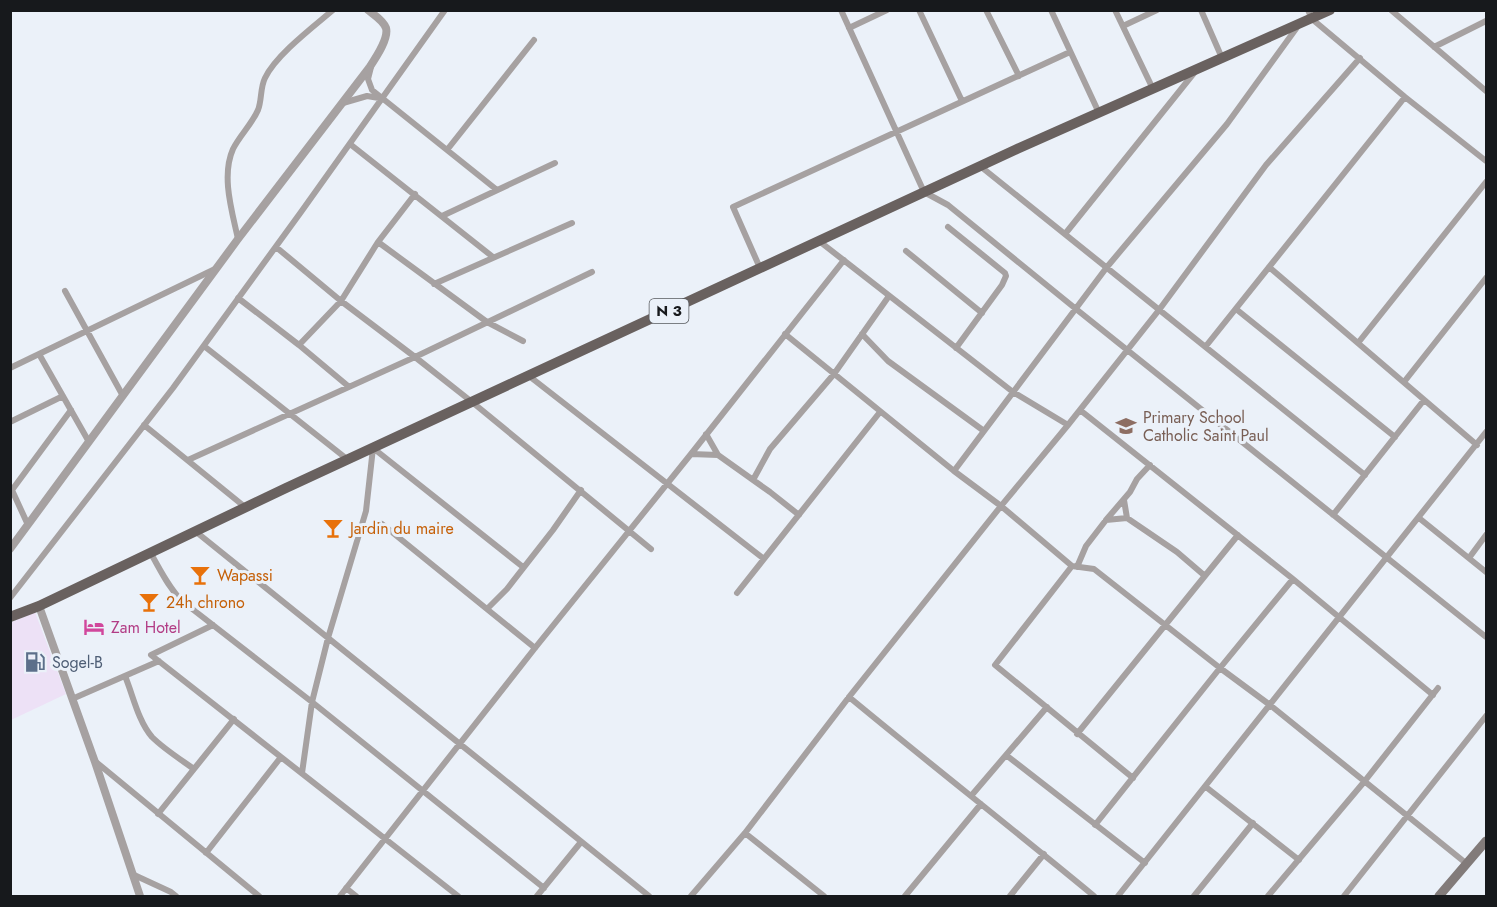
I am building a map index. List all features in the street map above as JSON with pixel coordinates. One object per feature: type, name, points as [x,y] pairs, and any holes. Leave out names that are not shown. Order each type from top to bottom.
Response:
[{"type":"main road","name":"N 3","points":[[10,617],[39,606],[347,459],[980,166],[1299,25],[1310,15],[1330,10]]},
{"type":"main road","points":[[1439,897],[1486,841]]},
{"type":"street","points":[[238,239],[228,185],[233,149],[258,108],[262,84],[267,75],[304,34],[333,10]]},
{"type":"street","points":[[10,549],[238,239],[372,64],[387,30],[381,20],[368,10]]},
{"type":"street","points":[[10,598],[204,346],[445,10]]},
{"type":"street","points":[[841,10],[924,192],[948,205],[1486,637]]},
{"type":"street","points":[[849,28],[887,10]]},
{"type":"street","points":[[919,10],[962,101]]},
{"type":"street","points":[[986,10],[1019,76]]},
{"type":"street","points":[[1051,10],[1099,113]]},
{"type":"street","points":[[1115,10],[1153,89]]},
{"type":"street","points":[[1123,26],[1157,10]]},
{"type":"street","points":[[1201,10],[1222,58]]},
{"type":"street","points":[[1391,10],[1486,91]]},
{"type":"street","points":[[1310,15],[1486,161]]},
{"type":"street","points":[[1434,47],[1486,21]]},
{"type":"street","points":[[954,471],[1107,267],[1227,124],[1299,25]]},
{"type":"street","points":[[447,150],[534,40]]},
{"type":"street","points":[[760,268],[733,207],[1070,52]]},
{"type":"street","points":[[691,897],[745,833],[849,697],[1159,310],[1266,165],[1360,58]]},
{"type":"street","points":[[372,64],[368,79],[372,90],[497,190]]},
{"type":"street","points":[[1065,234],[1196,70]]},
{"type":"street","points":[[343,103],[367,96],[382,99]]},
{"type":"street","points":[[1206,346],[1405,96]]},
{"type":"street","points":[[350,144],[494,257]]},
{"type":"street","points":[[442,216],[555,163]]},
{"type":"street","points":[[980,166],[1365,475]]},
{"type":"street","points":[[1358,343],[1486,182]]},
{"type":"street","points":[[299,345],[341,302],[378,242],[415,194]]},
{"type":"street","points":[[434,284],[572,222]]},
{"type":"street","points":[[948,226],[1006,276],[1002,285],[956,348]]},
{"type":"street","points":[[819,241],[1013,392],[1068,425]]},
{"type":"street","points":[[378,242],[487,322],[523,341]]},
{"type":"street","points":[[276,246],[341,302],[472,402],[651,549]]},
{"type":"street","points":[[906,251],[982,313]]},
{"type":"street","points":[[340,897],[844,260]]},
{"type":"street","points":[[1269,267],[1477,445]]},
{"type":"street","points":[[10,368],[216,269]]},
{"type":"street","points":[[188,460],[415,357],[592,272]]},
{"type":"street","points":[[1404,382],[1486,278]]},
{"type":"street","points":[[65,291],[123,396]]},
{"type":"street","points":[[753,480],[770,449],[834,374],[889,296]]},
{"type":"street","points":[[238,298],[348,386]]},
{"type":"street","points":[[1236,309],[1395,437]]},
{"type":"street","points":[[784,334],[1075,566],[1094,569],[1270,705],[1467,864]]},
{"type":"street","points":[[862,334],[888,361],[984,431]]},
{"type":"street","points":[[204,346],[347,459]]},
{"type":"street","points":[[39,354],[89,442]]},
{"type":"street","points":[[529,376],[764,559]]},
{"type":"street","points":[[10,422],[63,396]]},
{"type":"street","points":[[1333,515],[1424,400]]},
{"type":"street","points":[[28,525],[11,488],[71,410]]},
{"type":"street","points":[[1080,410],[1293,579],[1432,695]]},
{"type":"street","points":[[737,593],[880,412]]},
{"type":"street","points":[[144,425],[246,507]]},
{"type":"street","points":[[1118,897],[1486,432]]},
{"type":"street","points":[[706,434],[718,455],[799,515]]},
{"type":"street","points":[[373,447],[523,567]]},
{"type":"street","points":[[302,773],[312,702],[328,638],[366,511],[373,447]]},
{"type":"street","points":[[691,454],[718,455]]},
{"type":"street","points":[[1133,778],[995,665],[1075,566],[1086,546],[1150,465]]},
{"type":"street","points":[[487,609],[507,589],[581,490]]},
{"type":"street","points":[[1124,500],[1127,518]]},
{"type":"street","points":[[1106,520],[1127,518],[1177,552],[1205,576]]},
{"type":"street","points":[[1419,518],[1486,572]]},
{"type":"street","points":[[382,524],[535,648]]},
{"type":"street","points":[[195,531],[649,897]]},
{"type":"street","points":[[1077,734],[1238,535]]},
{"type":"street","points":[[1469,558],[1486,535]]},
{"type":"street","points":[[150,552],[173,592],[182,601],[544,888]]},
{"type":"street","points":[[1095,825],[1293,579]]},
{"type":"street","points":[[39,606],[140,897]]},
{"type":"street","points":[[213,625],[151,655],[458,897]]},
{"type":"street","points":[[72,699],[159,661]]},
{"type":"street","points":[[125,676],[147,730],[194,769]]},
{"type":"street","points":[[1268,897],[1364,782],[1438,688]]},
{"type":"street","points":[[849,697],[1094,897]]},
{"type":"street","points":[[971,796],[1047,707]]},
{"type":"street","points":[[1344,897],[1486,716]]},
{"type":"street","points":[[158,814],[234,719]]},
{"type":"street","points":[[1006,755],[1145,863]]},
{"type":"street","points":[[206,853],[281,757]]},
{"type":"street","points":[[95,762],[259,897]]},
{"type":"street","points":[[1206,787],[1299,860]]},
{"type":"street","points":[[905,897],[981,804]]},
{"type":"street","points":[[1194,897],[1253,823]]},
{"type":"street","points":[[745,833],[824,897]]},
{"type":"street","points":[[537,897],[581,842]]},
{"type":"street","points":[[1010,897],[1044,854]]},
{"type":"street","points":[[132,874],[177,897]]},
{"type":"street","points":[[346,888],[356,897]]},
{"type":"shaded area","points":[[35,612],[66,694],[11,720],[10,623]]},
{"type":"place","name":"Primary School Catholic Saint Paul","points":[[1126,426]]},
{"type":"place","name":"Jardin du maire","points":[[333,528]]},
{"type":"place","name":"Wapassi","points":[[200,575]]},
{"type":"place","name":"24h chrono","points":[[149,602]]},
{"type":"place","name":"Zam Hotel","points":[[94,627]]},
{"type":"place","name":"Sogel-B","points":[[35,662]]}]
